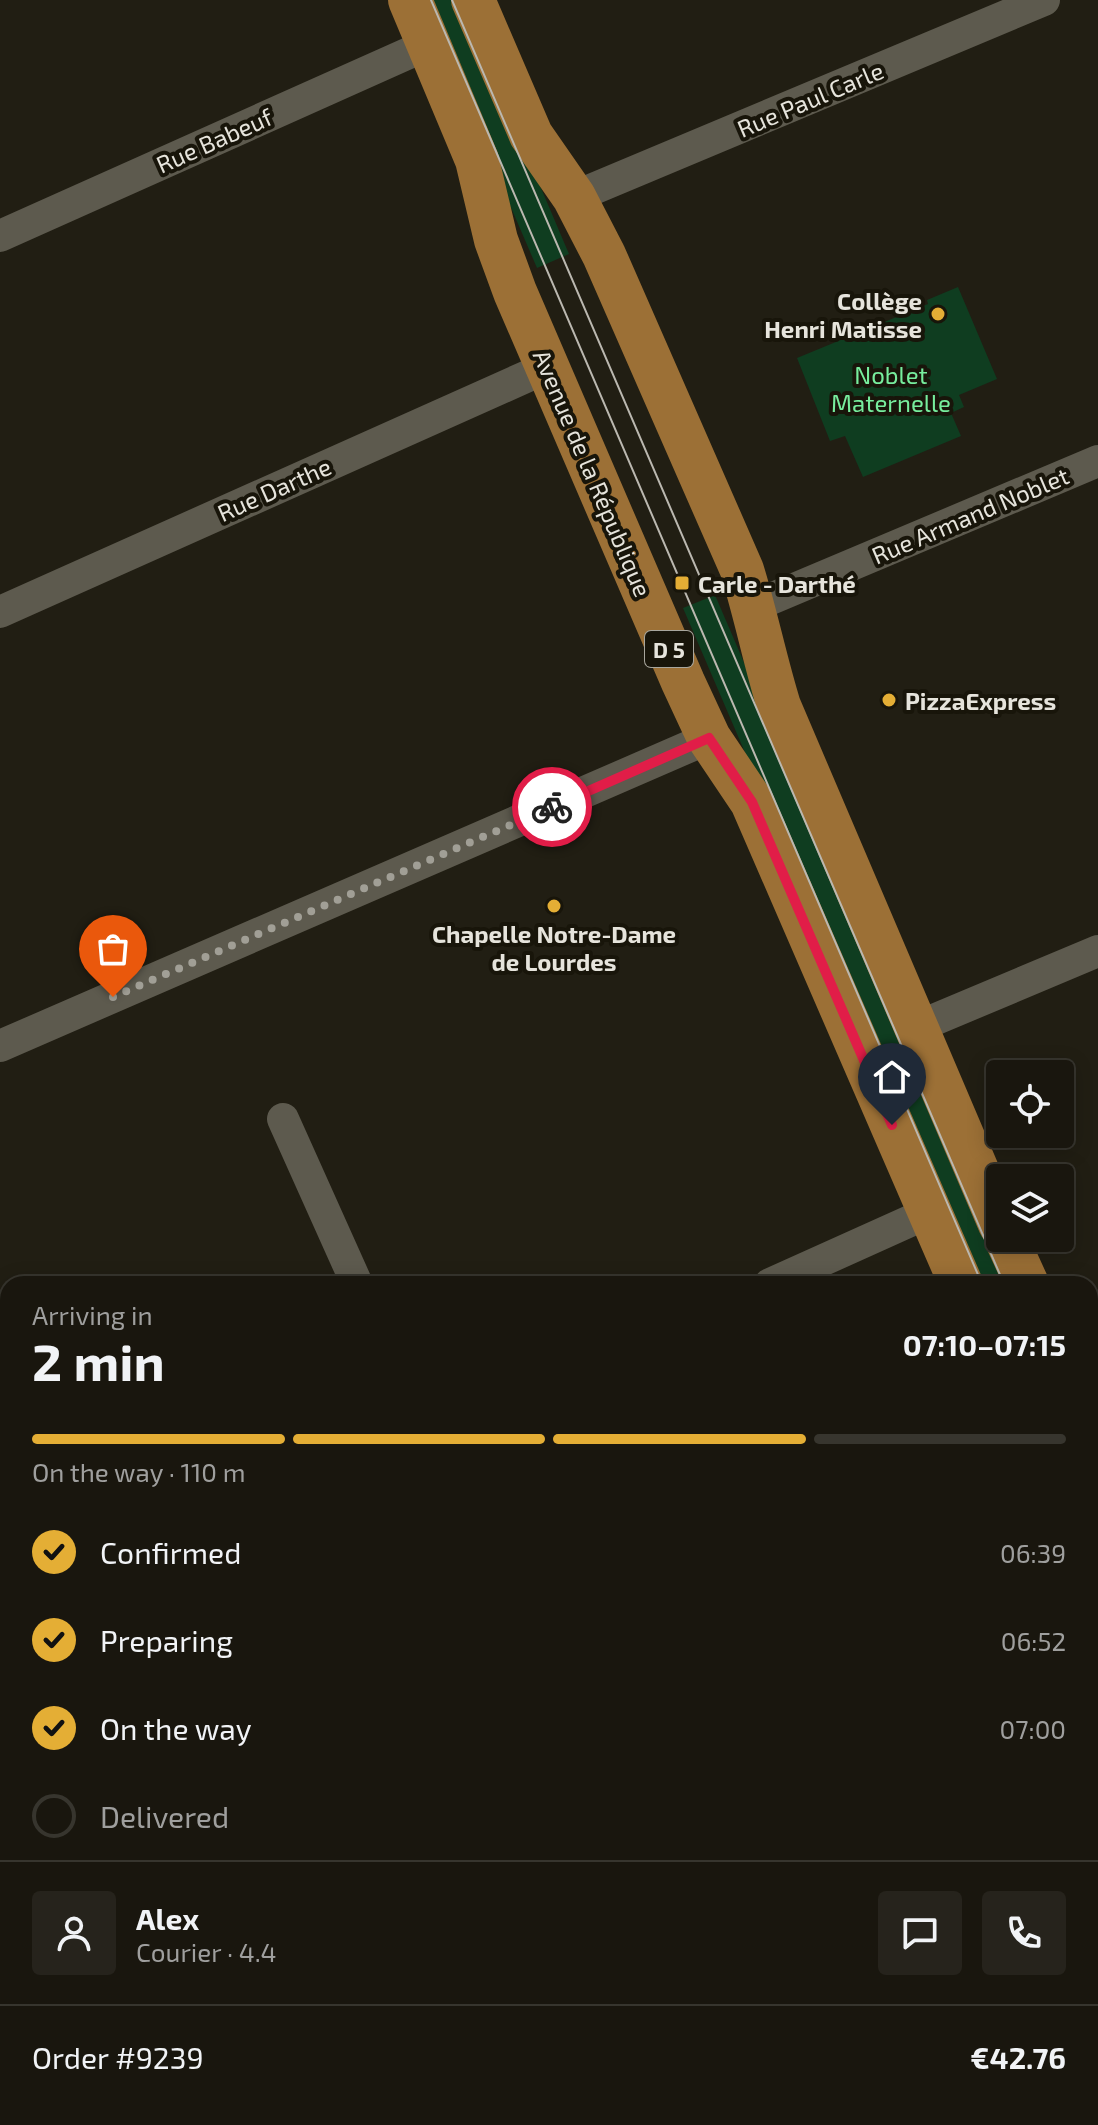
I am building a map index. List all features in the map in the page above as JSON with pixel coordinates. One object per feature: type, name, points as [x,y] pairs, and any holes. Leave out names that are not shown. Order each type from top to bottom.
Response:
[{"type":"main road","name":"Avenue de la République","points":[[410,0],[477,160],[496,240],[548,367],[709,738],[752,802],[958,1276]]},
{"type":"main road","points":[[473,0],[531,135],[574,197],[629,310],[742,570],[779,706],[986,1191]]},
{"type":"main road","points":[[1012,1252],[1023,1276]]},
{"type":"street","name":"Rue Paul Carle","points":[[574,197],[1044,0]]},
{"type":"street","name":"Rue Babeuf","points":[[0,236],[429,44]]},
{"type":"street","name":"Rue Darthe","points":[[0,612],[548,367]]},
{"type":"street","name":"Rue Armand Noblet","points":[[754,606],[1098,461]]},
{"type":"street","points":[[0,1046],[709,738]]},
{"type":"street","points":[[917,1027],[1098,951]]},
{"type":"street","points":[[283,1119],[353,1276]]},
{"type":"street","points":[[788,1276],[930,1212]]},
{"type":"green space","points":[[422,0],[461,0],[569,254],[537,268]]},
{"type":"green space","name":"Noblet Maternelle","points":[[958,287],[997,379],[959,395],[964,407],[951,413],[961,436],[863,477],[845,436],[830,441],[797,358],[928,304],[927,300]]},
{"type":"green space","points":[[715,595],[986,1226],[986,1252],[997,1252],[1008,1276],[970,1276],[683,608]]},
{"type":"tram line","points":[[431,0],[979,1276]]},
{"type":"tram line","points":[[452,0],[1001,1276]]},
{"type":"way so far","points":[[113,997],[552,807]]},
{"type":"place","name":"Collège Henri Matisse","points":[[938,314]]},
{"type":"place","name":"Carle - Darthé","points":[[682,583]]},
{"type":"place","name":"PizzaExpress","points":[[889,700]]},
{"type":"place","name":"Chapelle Notre-Dame de Lourdes","points":[[554,906]]},
{"type":"route","points":[[552,807],[709,738],[752,802],[892,1125]]}]
